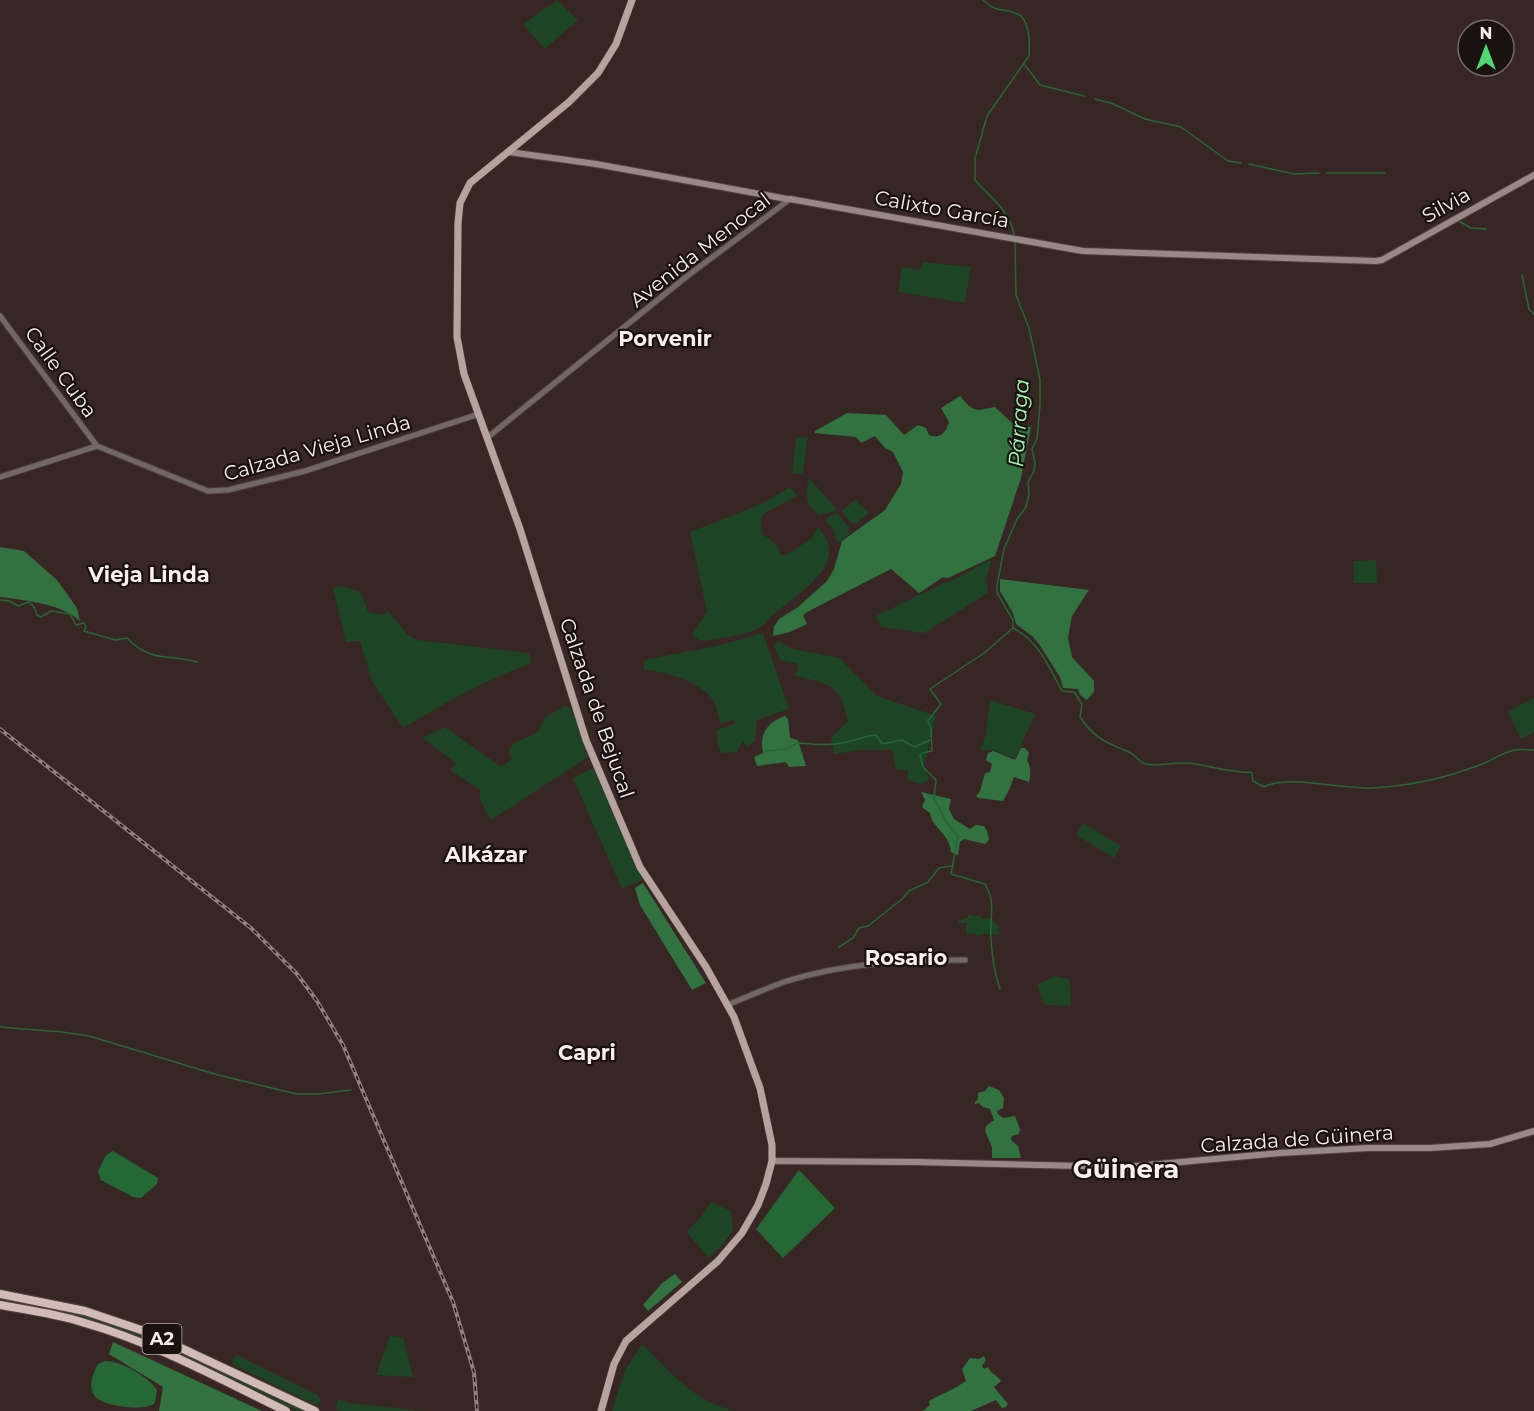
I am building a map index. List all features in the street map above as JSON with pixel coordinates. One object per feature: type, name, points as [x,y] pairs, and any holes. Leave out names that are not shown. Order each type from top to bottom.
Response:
[{"type":"highway","name":"A2","points":[[0,1294],[58,1304],[111,1319],[173,1344],[315,1411]]},
{"type":"highway","name":"A2","points":[[0,1305],[83,1322],[110,1330],[174,1357],[286,1411]]},
{"type":"main road","name":"Calzada de Bejucal","points":[[601,1411],[614,1364],[626,1341],[730,1248],[742,1233],[758,1205],[766,1184],[772,1161],[770,1136],[760,1088],[739,1029],[706,967],[645,875],[622,826],[576,709],[530,558],[464,374],[458,348],[456,310],[459,212],[462,195],[470,183],[569,102],[598,73],[621,33],[632,0]]},
{"type":"main road","name":"Calixto García","points":[[508,152],[596,164],[1083,251],[1373,261]]},
{"type":"main road","name":"Silvia","points":[[1373,261],[1382,260],[1534,176]]},
{"type":"main road","name":"Calzada de Güinera","points":[[772,1161],[1126,1167],[1280,1153],[1490,1144],[1534,1131]]},
{"type":"street","name":"Avenida Menocal","points":[[488,437],[686,277],[788,199]]},
{"type":"street","name":"Calle Cuba","points":[[0,316],[97,446]]},
{"type":"street","name":"Calzada Vieja Linda","points":[[97,446],[202,489],[221,492],[305,471],[479,414]]},
{"type":"street","points":[[0,477],[97,446]]},
{"type":"street","points":[[727,1005],[787,981],[845,967],[904,960],[965,960]]},
{"type":"shaded area","points":[[557,0],[578,20],[545,49],[523,24]]},
{"type":"shaded area","points":[[923,262],[971,267],[965,303],[898,292],[902,267],[921,270]]},
{"type":"shaded area","points":[[960,396],[972,408],[979,410],[995,407],[1012,423],[1031,427],[1021,478],[995,556],[948,578],[943,577],[919,593],[891,569],[807,612],[803,615],[807,624],[790,632],[773,636],[774,627],[779,619],[798,607],[827,581],[834,569],[842,541],[885,510],[901,484],[903,472],[893,452],[885,448],[875,436],[861,443],[856,437],[815,433],[815,431],[847,413],[886,415],[904,435],[918,425],[926,428],[929,435],[939,436],[949,422],[941,408]]},
{"type":"shaded area","points":[[808,437],[803,473],[792,474],[796,438]]},
{"type":"shaded area","points":[[809,478],[836,511],[819,515],[811,508],[807,494]]},
{"type":"shaded area","points":[[790,487],[797,496],[763,514],[762,534],[776,544],[781,555],[786,555],[811,539],[818,527],[827,540],[829,552],[826,564],[819,576],[761,627],[738,635],[700,641],[692,634],[707,612],[690,532],[761,504]]},
{"type":"shaded area","points":[[856,499],[869,513],[856,524],[850,522],[842,511]]},
{"type":"shaded area","points":[[838,514],[848,526],[850,533],[840,542],[837,541],[832,527],[825,521],[829,516]]},
{"type":"shaded area","points":[[0,547],[24,551],[57,580],[77,608],[80,621],[64,610],[54,607],[0,597]]},
{"type":"shaded area","points":[[989,560],[991,562],[986,578],[988,593],[924,633],[881,627],[876,616],[950,582]]},
{"type":"shaded area","points":[[1376,560],[1377,583],[1354,583],[1354,561]]},
{"type":"shaded area","points":[[1000,579],[1089,590],[1072,616],[1068,638],[1072,657],[1094,681],[1094,692],[1087,700],[1080,695],[1078,689],[1063,688],[1060,677],[1039,644],[1016,624],[1013,613],[1000,591]]},
{"type":"shaded area","points":[[340,586],[361,592],[368,612],[383,615],[388,611],[407,634],[417,640],[529,653],[532,663],[482,684],[403,728],[372,681],[360,641],[346,642],[333,588]]},
{"type":"shaded area","points":[[763,633],[789,709],[757,720],[755,741],[747,747],[743,741],[737,752],[721,753],[717,741],[717,730],[735,724],[734,720],[720,723],[713,700],[700,688],[682,679],[644,670],[644,660],[721,645]]},
{"type":"shaded area","points":[[778,641],[793,649],[839,658],[877,696],[936,716],[924,765],[929,780],[922,784],[907,780],[908,770],[896,770],[892,750],[860,750],[834,754],[831,738],[848,721],[841,698],[824,683],[793,675],[797,672],[798,664],[780,660],[774,645]]},
{"type":"shaded area","points":[[1534,698],[1534,732],[1521,739],[1508,712]]},
{"type":"shaded area","points":[[990,700],[1035,714],[1015,759],[993,750],[981,750],[986,733]]},
{"type":"shaded area","points":[[565,706],[571,709],[588,757],[491,820],[480,800],[480,790],[450,770],[456,763],[422,738],[445,727],[501,767],[512,759],[509,752],[513,744],[538,732],[545,717]]},
{"type":"shaded area","points":[[785,716],[788,719],[790,738],[798,740],[806,766],[789,767],[786,762],[757,766],[754,757],[763,753],[763,735],[769,725]]},
{"type":"shaded area","points":[[1021,748],[1025,748],[1029,753],[1027,760],[1030,771],[1029,782],[1014,777],[1003,801],[978,798],[976,796],[980,791],[985,773],[990,772],[992,764],[986,760],[988,753],[993,751],[1015,760]]},
{"type":"shaded area","points":[[593,768],[642,880],[622,889],[573,778]]},
{"type":"shaded area","points":[[921,792],[951,799],[949,809],[954,819],[970,829],[976,825],[984,826],[989,840],[985,844],[964,839],[960,842],[958,855],[951,852],[948,840],[934,823],[930,813],[922,807],[925,800]]},
{"type":"shaded area","points":[[1083,823],[1121,846],[1114,858],[1076,835]]},
{"type":"shaded area","points":[[643,883],[706,983],[692,990],[640,905],[635,888]]},
{"type":"shaded area","points":[[969,914],[979,915],[983,919],[991,918],[999,927],[1000,935],[966,934],[967,923],[957,921],[967,918]]},
{"type":"shaded area","points":[[1055,976],[1070,980],[1071,1006],[1045,1005],[1037,985]]},
{"type":"shaded area","points":[[989,1086],[999,1090],[1004,1098],[1003,1108],[997,1111],[998,1114],[1003,1118],[1015,1116],[1020,1129],[1019,1134],[1012,1136],[1011,1140],[1018,1146],[1021,1158],[992,1158],[992,1147],[985,1131],[986,1126],[994,1120],[990,1109],[979,1103],[975,1104],[978,1093],[985,1091]]},
{"type":"shaded area","points":[[113,1151],[158,1178],[157,1184],[141,1198],[133,1197],[101,1180],[98,1171],[106,1155]]},
{"type":"shaded area","points":[[799,1170],[835,1208],[783,1258],[756,1229]]},
{"type":"shaded area","points":[[711,1202],[731,1211],[733,1230],[721,1247],[709,1258],[686,1232],[701,1217]]},
{"type":"shaded area","points":[[675,1274],[682,1282],[648,1311],[643,1305],[662,1283]]},
{"type":"shaded area","points":[[0,1298],[74,1312],[125,1328],[204,1361],[307,1411],[297,1411],[135,1337],[0,1302]]},
{"type":"shaded area","points":[[390,1336],[403,1337],[413,1377],[376,1375]]},
{"type":"shaded area","points":[[113,1342],[262,1411],[159,1411],[163,1387],[109,1354]]},
{"type":"shaded area","points":[[642,1344],[681,1382],[698,1395],[734,1411],[612,1411],[624,1372]]},
{"type":"shaded area","points":[[237,1355],[318,1395],[321,1402],[316,1405],[234,1365],[232,1359]]},
{"type":"shaded area","points":[[984,1356],[986,1360],[982,1366],[984,1369],[988,1367],[1001,1381],[994,1387],[1008,1404],[1006,1407],[1002,1408],[996,1400],[971,1411],[923,1411],[930,1405],[929,1401],[966,1381],[962,1369],[970,1358],[979,1359]]},
{"type":"shaded area","points":[[105,1361],[118,1363],[148,1380],[157,1390],[154,1404],[142,1407],[123,1407],[98,1399],[91,1388],[92,1380],[98,1364]]},
{"type":"shaded area","points":[[337,1399],[350,1403],[422,1411],[341,1411],[336,1409]]},
{"type":"waterway","name":"Párraga","points":[[976,155],[987,116],[1029,56],[1028,29],[1021,16],[994,8],[983,0]]},
{"type":"waterway","points":[[1025,65],[1040,85],[1084,96]]},
{"type":"waterway","points":[[1095,99],[1111,103],[1145,119],[1181,127],[1228,161],[1241,163]]},
{"type":"waterway","name":"Párraga","points":[[975,157],[975,180],[1009,219],[1014,235]]},
{"type":"waterway","points":[[1249,164],[1294,174],[1319,173]]},
{"type":"waterway","points":[[1327,173],[1385,173]]},
{"type":"waterway","points":[[1457,220],[1471,228],[1486,229]]},
{"type":"waterway","name":"Párraga","points":[[1013,627],[1013,620],[997,593],[997,585],[1004,549],[1017,519],[1026,507],[1029,495],[1028,482],[1034,471],[1035,463],[1032,449],[1037,439],[1040,405],[1040,379],[1029,328],[1016,295],[1015,243]]},
{"type":"waterway","points":[[1522,275],[1529,309],[1534,314]]},
{"type":"waterway","points":[[0,600],[9,601],[18,606],[29,602],[37,615],[41,617],[51,611],[70,614],[76,625],[84,623],[86,627],[84,631],[115,640],[127,638],[136,646],[152,654],[197,662]]},
{"type":"waterway","points":[[1013,628],[1036,647],[1062,691],[1074,692],[1082,704],[1080,717],[1085,724],[1102,740],[1131,753],[1145,764],[1190,763],[1250,772],[1253,781],[1264,787],[1275,783],[1301,782],[1373,788],[1439,778],[1482,764],[1510,751],[1534,750]]},
{"type":"waterway","points":[[1000,989],[993,958],[992,905],[989,892],[985,884],[951,874],[958,837],[945,820],[934,798],[936,780],[923,767],[920,755],[932,751],[931,728],[928,721],[941,704],[930,689],[984,653],[1013,628]]},
{"type":"waterway","points":[[766,751],[787,749],[797,743],[837,744],[876,735],[882,744],[902,740],[914,747],[930,740]]},
{"type":"waterway","points":[[839,947],[853,938],[859,928],[868,926],[909,891],[928,882],[939,868],[951,866]]},
{"type":"waterway","points":[[0,1027],[89,1036],[218,1075],[297,1094],[351,1090]]},
{"type":"railway","points":[[0,729],[251,928],[297,974],[317,1001],[343,1045],[453,1302],[474,1372],[477,1411]]},
{"type":"district","name":"Porvenir","points":[[665,339]]},
{"type":"district","name":"Vieja Linda","points":[[149,575]]},
{"type":"district","name":"Alkázar","points":[[486,855]]},
{"type":"district","name":"Rosario","points":[[906,958]]},
{"type":"district","name":"Capri","points":[[587,1053]]},
{"type":"district","name":"Güinera","points":[[1126,1169]]}]
